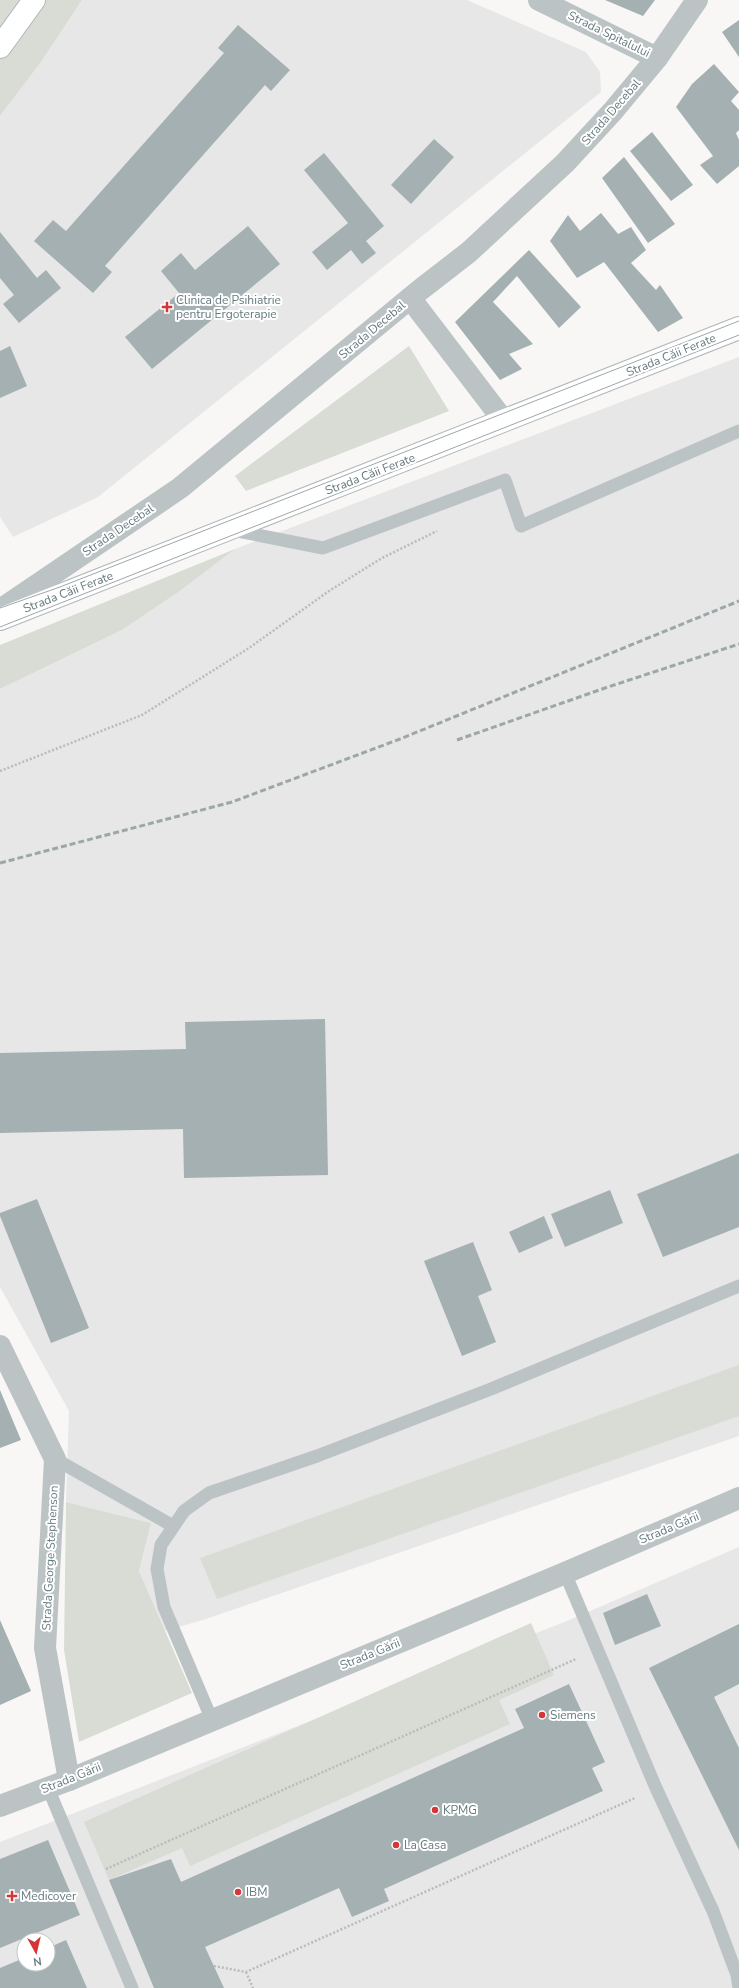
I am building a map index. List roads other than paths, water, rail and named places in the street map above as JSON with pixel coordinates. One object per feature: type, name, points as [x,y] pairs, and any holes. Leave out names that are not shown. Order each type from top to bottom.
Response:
[{"type":"main road","points":[[0,47],[34,0]]},
{"type":"main road","name":"Strada Căii Ferate","points":[[0,619],[739,328]]},
{"type":"street","name":"Strada Spitalului","points":[[539,0],[657,58]]},
{"type":"street","name":"Strada Decebal","points":[[0,610],[180,488],[410,298],[470,252],[565,163],[613,112],[657,58],[697,0]]},
{"type":"street","points":[[410,298],[504,421]]},
{"type":"street","name":"Strada George Stephenson","points":[[0,1346],[56,1459],[44,1648],[69,1780]]},
{"type":"street","name":"Strada Gării","points":[[0,1806],[69,1780],[565,1574],[739,1498]]},
{"type":"lane","points":[[228,529],[323,548],[505,480],[521,526],[739,431]]},
{"type":"lane","points":[[212,1720],[164,1607],[157,1569],[161,1545],[184,1511],[209,1493],[318,1456],[492,1389],[739,1286]]},
{"type":"lane","points":[[56,1459],[173,1526]]},
{"type":"lane","points":[[565,1574],[596,1650],[656,1788],[685,1849],[723,1936],[737,1975],[739,1988]]},
{"type":"lane","points":[[48,1788],[132,1988]]},
{"type":"tram line","points":[[0,608],[60,587],[739,321]]},
{"type":"tram line","points":[[0,627],[739,335]]},
{"type":"railway","points":[[0,863],[232,802],[400,739],[739,601]]},
{"type":"railway","points":[[457,740],[605,688],[739,644]]},
{"type":"place","name":"Clinica de Psihiatrie pentru Ergoterapie","points":[[167,307]]},
{"type":"place","name":"Siemens","points":[[542,1715]]},
{"type":"place","name":"KPMG","points":[[435,1810]]},
{"type":"place","name":"La Casa","points":[[396,1845]]},
{"type":"place","name":"IBM","points":[[238,1892]]},
{"type":"place","name":"Medicover","points":[[12,1896]]}]
